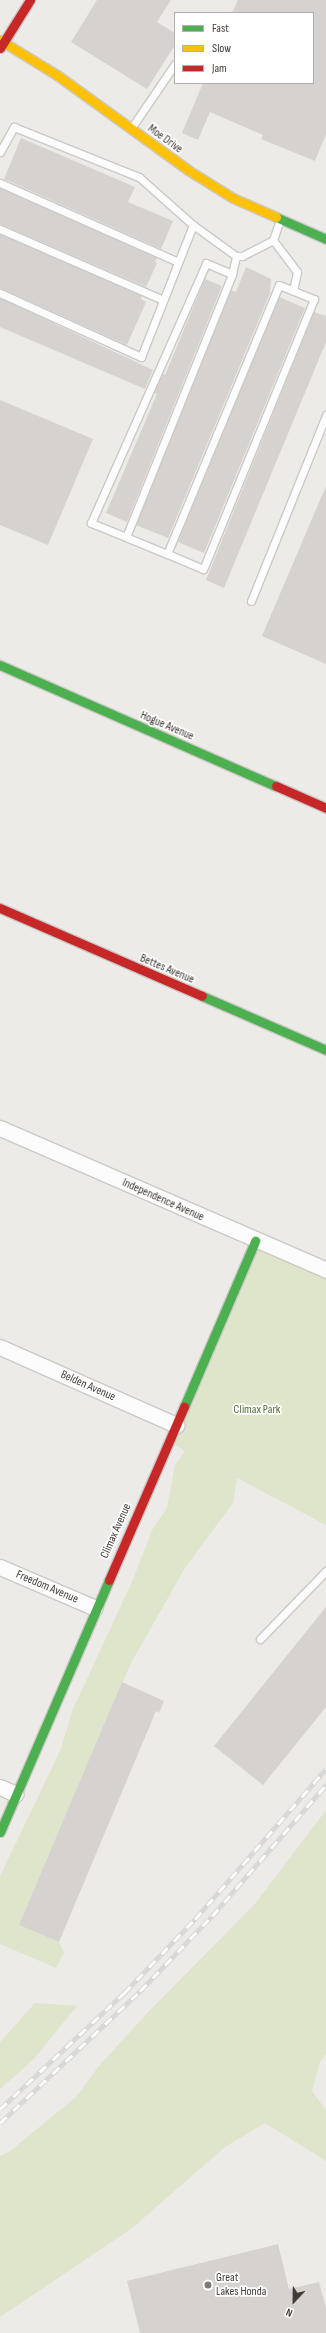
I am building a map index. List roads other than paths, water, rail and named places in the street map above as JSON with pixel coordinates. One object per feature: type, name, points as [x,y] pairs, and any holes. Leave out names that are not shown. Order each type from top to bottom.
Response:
[{"type":"street","points":[[1,43],[30,0]]},
{"type":"street","name":"Moe Drive","points":[[1,43],[57,75],[188,170],[233,198],[326,239]]},
{"type":"street","name":"Hogue Avenue","points":[[0,665],[326,808]]},
{"type":"street","name":"Bettes Avenue","points":[[0,908],[326,1050]]},
{"type":"street","name":"Independence Avenue","points":[[0,1128],[255,1241],[326,1270]]},
{"type":"street","name":"Climax Avenue","points":[[0,1832],[95,1608],[255,1241]]},
{"type":"street","name":"Belden Avenue","points":[[0,1347],[176,1425]]},
{"type":"street","name":"Freedom Avenue","points":[[0,1567],[95,1608]]},
{"type":"street","points":[[0,1787],[16,1794]]},
{"type":"lane","points":[[131,129],[174,65]]},
{"type":"lane","points":[[0,152],[14,128],[139,177],[193,225],[236,256],[242,256],[273,240],[280,219]]},
{"type":"lane","points":[[0,183],[178,262]]},
{"type":"lane","points":[[0,293],[141,357],[193,225]]},
{"type":"lane","points":[[0,228],[163,300]]},
{"type":"lane","points":[[273,240],[297,272],[293,291]]},
{"type":"lane","points":[[126,537],[232,274],[236,256]]},
{"type":"lane","points":[[167,554],[280,285],[314,299],[203,569],[91,523],[206,263],[232,274]]},
{"type":"lane","points":[[251,601],[326,415]]},
{"type":"lane","points":[[260,1639],[326,1571]]},
{"type":"railway","points":[[0,2109],[124,1993],[195,1919],[326,1769]]},
{"type":"railway","points":[[0,2123],[140,1991],[212,1916],[326,1785]]},
{"type":"place","name":"Great Lakes Honda","points":[[208,2285]]},
{"type":"park label","name":"Climax Park","points":[[257,1410]]}]
